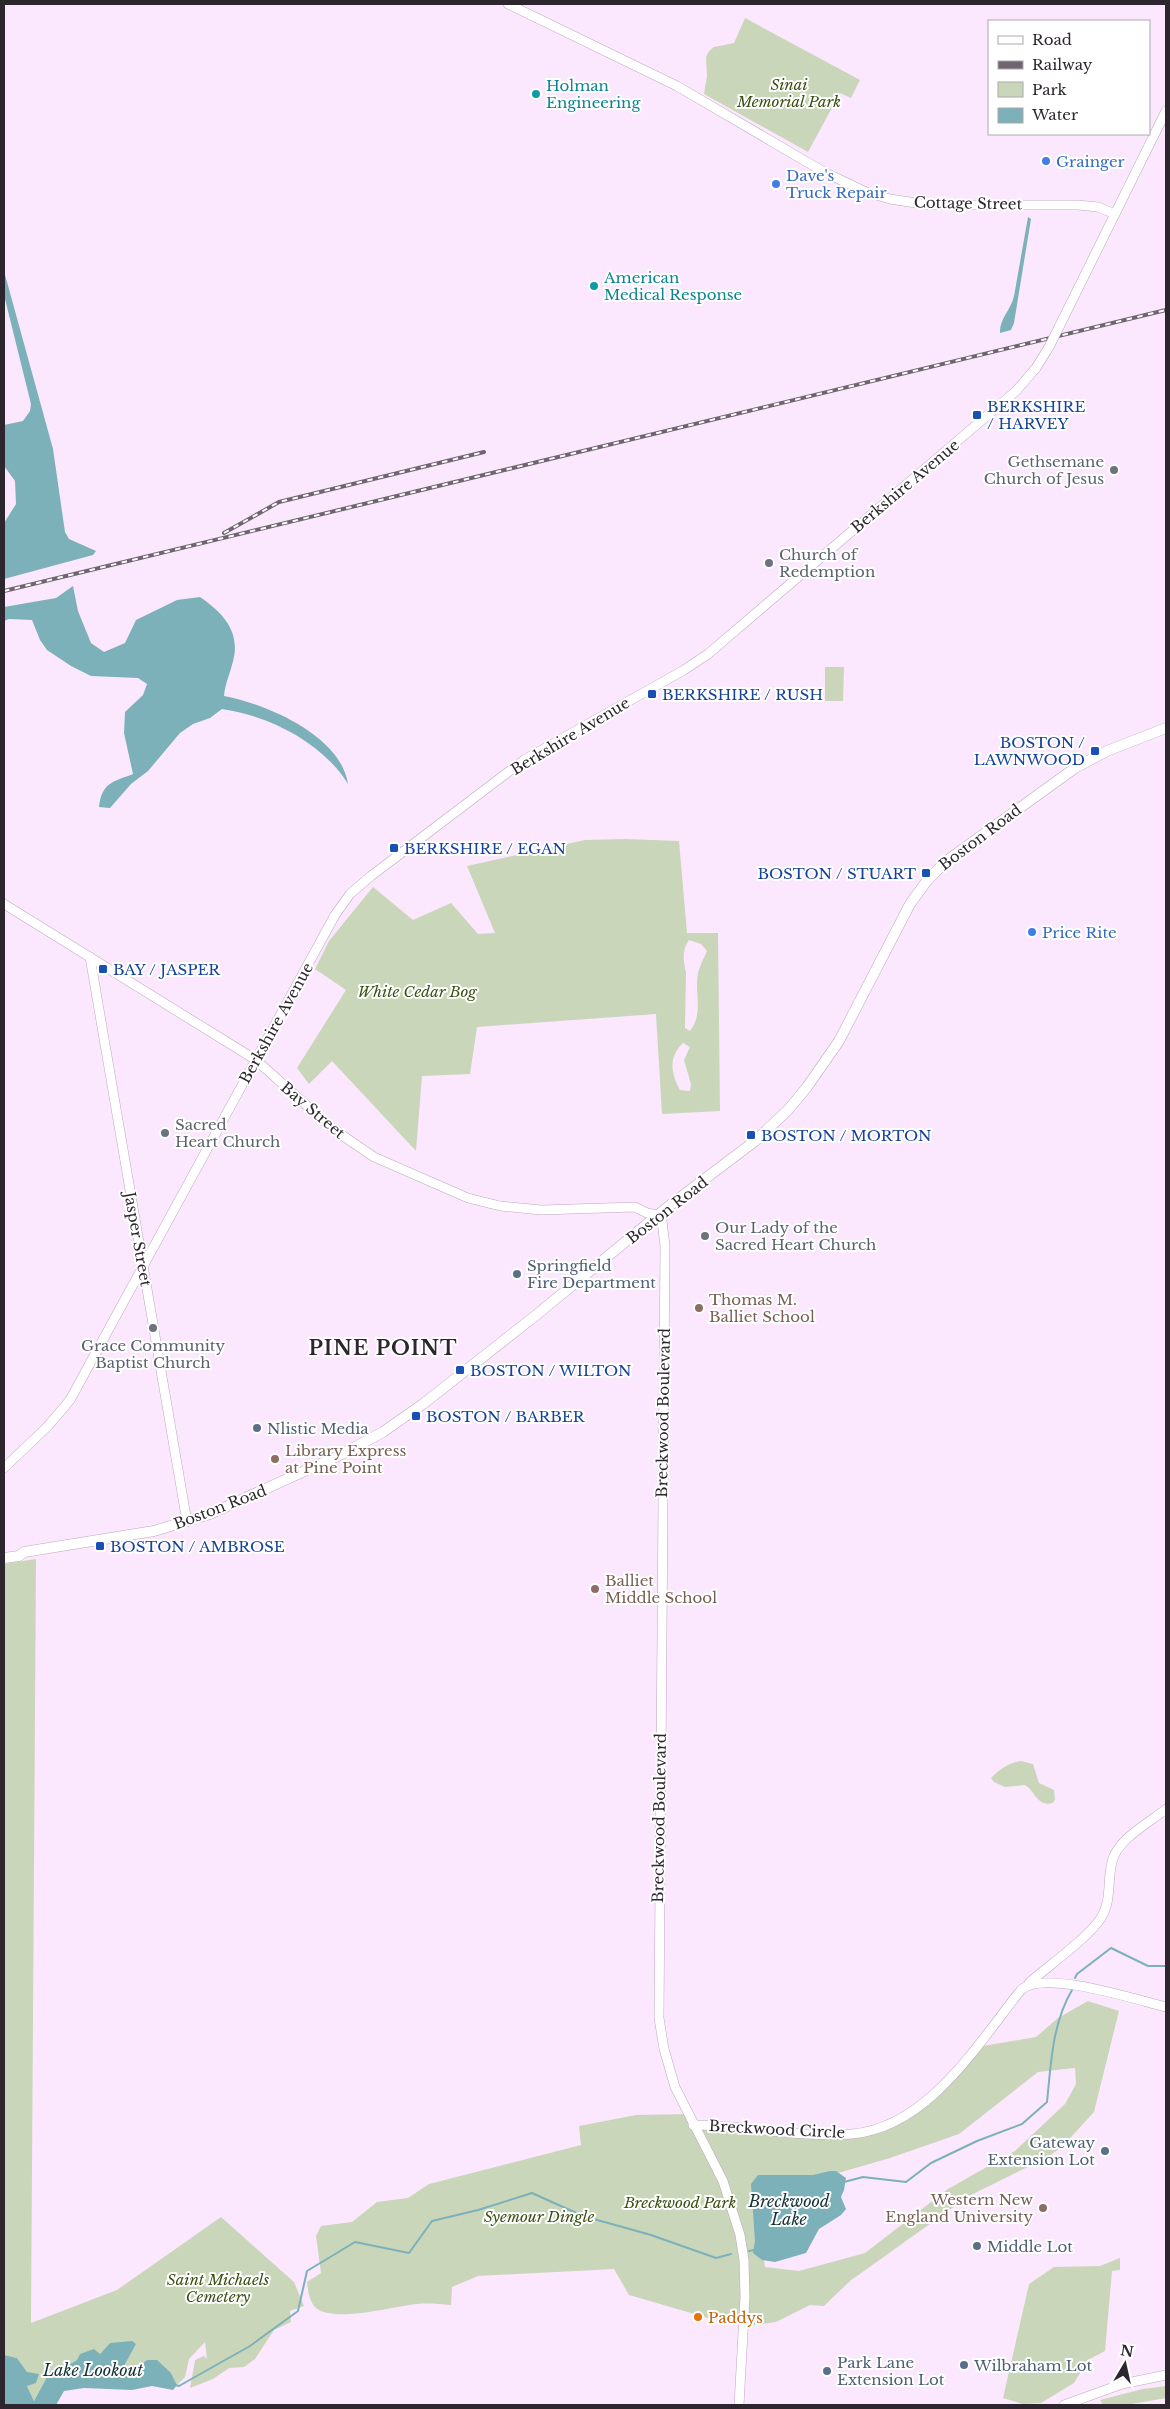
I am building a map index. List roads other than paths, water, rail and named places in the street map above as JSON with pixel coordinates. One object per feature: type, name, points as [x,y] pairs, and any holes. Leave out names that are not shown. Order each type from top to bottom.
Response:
[{"type":"main road","name":"Cottage Street","points":[[508,4],[677,86],[830,175],[880,196],[929,205],[1078,204],[1098,207],[1115,214]]},
{"type":"main road","name":"Berkshire Avenue","points":[[4,1468],[48,1426],[70,1400],[335,915],[360,885],[524,760],[684,670],[708,654],[1016,391],[1036,368],[1050,347],[1166,111]]},
{"type":"main road","name":"Boston Road","points":[[4,1552],[18,1550],[24,1552],[154,1531],[187,1522],[231,1506],[324,1463],[382,1432],[423,1404],[535,1316],[658,1215],[755,1141],[801,1095],[844,1031],[903,915],[923,886],[942,866],[1071,771],[1107,751],[1166,728]]},
{"type":"main road","name":"Bay Street","points":[[4,904],[256,1060],[355,1145],[396,1166],[468,1198],[500,1206],[541,1210],[635,1207],[647,1213],[658,1215]]},
{"type":"main road","name":"Jasper Street","points":[[90,957],[142,1269],[187,1522]]},
{"type":"main road","name":"Breckwood Boulevard","points":[[658,1215],[662,1221],[665,1246],[659,2018],[664,2050],[675,2087],[723,2181],[742,2243],[745,2297],[740,2402]]},
{"type":"main road","name":"Boston Road","points":[[4,1558],[19,1556],[24,1552]]},
{"type":"main road","name":"Breckwood Circle","points":[[693,2125],[827,2134],[859,2133],[882,2126],[904,2115],[952,2078],[1024,1987],[1100,1919],[1108,1902],[1111,1865],[1114,1855],[1124,1842],[1166,1809]]},
{"type":"main road","points":[[1044,1969],[1054,1980],[1166,2007]]},
{"type":"main road","points":[[1024,1987],[1036,1982],[1067,1983]]},
{"type":"main road","points":[[1064,2405],[1122,2384],[1166,2376]]},
{"type":"water","points":[[1028,217],[1031,219],[1014,323],[1011,330],[1000,333],[1001,323],[1014,296]]},
{"type":"water","points":[[4,271],[53,449],[65,532],[69,539],[96,551],[93,555],[4,579],[4,523],[16,504],[15,481],[4,466],[4,425],[23,421],[30,411],[31,404],[4,295]]},
{"type":"water","points":[[73,586],[78,611],[91,643],[104,652],[125,643],[136,620],[177,600],[200,597],[217,610],[233,634],[235,654],[224,696],[261,706],[300,725],[317,737],[332,751],[342,767],[348,784],[325,756],[294,734],[258,718],[222,709],[210,718],[193,724],[180,733],[148,771],[131,784],[110,808],[99,807],[103,792],[110,784],[133,774],[124,733],[125,712],[143,695],[147,684],[138,678],[91,676],[71,666],[47,650],[40,640],[32,620],[9,619],[4,621],[4,607],[56,598]]},
{"type":"water","name":"Breckwood Lake","points":[[836,2171],[846,2178],[841,2197],[846,2209],[841,2215],[819,2229],[806,2253],[775,2262],[762,2260],[753,2253],[755,2241],[751,2184],[758,2175],[813,2175]]},
{"type":"water","name":"Lake Lookout","points":[[132,2341],[136,2344],[125,2364],[126,2369],[135,2369],[147,2360],[157,2360],[171,2373],[177,2385],[173,2390],[152,2386],[132,2390],[84,2388],[64,2391],[56,2405],[4,2405],[4,2355],[17,2358],[27,2372],[39,2374],[36,2383],[27,2386],[34,2401],[47,2377],[77,2360],[80,2354],[94,2349],[100,2354],[110,2343]]},
{"type":"waterway","points":[[1075,1978],[1077,1974],[1111,1948],[1148,1966],[1166,1966]]},
{"type":"waterway","points":[[844,2182],[863,2177],[906,2182],[931,2163],[977,2141],[1022,2124],[1047,2102],[1056,2030],[1065,2003],[1072,1990]]},
{"type":"waterway","points":[[175,2385],[179,2386],[250,2346],[298,2311],[307,2271],[355,2242],[409,2253],[432,2221],[478,2210],[532,2193],[583,2216],[651,2235],[716,2258],[731,2254]]},
{"type":"waterway","points":[[749,2251],[754,2250]]},
{"type":"railway","points":[[4,591],[1166,310]]},
{"type":"railway","points":[[224,533],[279,502],[484,452]]},
{"type":"place","name":"Holman Engineering","points":[[536,94]]},
{"type":"place","name":"Grainger","points":[[1046,161]]},
{"type":"place","name":"Dave's Truck Repair","points":[[776,184]]},
{"type":"place","name":"American Medical Response","points":[[594,286]]},
{"type":"place","name":"BERKSHIRE / HARVEY","points":[[977,415]]},
{"type":"place","name":"Gethsemane Church of Jesus","points":[[1114,470]]},
{"type":"place","name":"Church of Redemption","points":[[769,563]]},
{"type":"place","name":"BERKSHIRE / RUSH","points":[[652,694]]},
{"type":"place","name":"BOSTON / LAWNWOOD","points":[[1095,751]]},
{"type":"place","name":"BERKSHIRE / EGAN","points":[[394,848]]},
{"type":"place","name":"BOSTON / STUART","points":[[926,873]]},
{"type":"place","name":"Price Rite","points":[[1032,932]]},
{"type":"place","name":"BAY / JASPER","points":[[103,969]]},
{"type":"place","name":"Sacred Heart Church","points":[[165,1133]]},
{"type":"place","name":"BOSTON / MORTON","points":[[751,1135]]},
{"type":"place","name":"Our Lady of the Sacred Heart Church","points":[[705,1236]]},
{"type":"place","name":"Springfield Fire Department","points":[[517,1274]]},
{"type":"place","name":"Thomas M. Balliet School","points":[[699,1308]]},
{"type":"place","name":"Grace Community Baptist Church","points":[[153,1328]]},
{"type":"place","name":"BOSTON / WILTON","points":[[460,1370]]},
{"type":"place","name":"BOSTON / BARBER","points":[[416,1416]]},
{"type":"place","name":"Nlistic Media","points":[[257,1428]]},
{"type":"place","name":"Library Express at Pine Point","points":[[275,1459]]},
{"type":"place","name":"BOSTON / AMBROSE","points":[[100,1546]]},
{"type":"place","name":"Balliet Middle School","points":[[595,1589]]},
{"type":"place","name":"Gateway Extension Lot","points":[[1105,2151]]},
{"type":"place","name":"Western New England University","points":[[1043,2208]]},
{"type":"place","name":"Middle Lot","points":[[977,2246]]},
{"type":"place","name":"Paddys","points":[[698,2317]]},
{"type":"place","name":"Wilbraham Lot","points":[[964,2365]]},
{"type":"place","name":"Park Lane Extension Lot","points":[[827,2371]]},
{"type":"district","name":"PINE POINT","points":[[383,1348]]},
{"type":"park label","name":"Sinai Memorial Park","points":[[789,92]]},
{"type":"park label","name":"White Cedar Bog","points":[[417,991]]},
{"type":"park label","name":"Breckwood Park","points":[[680,2202]]},
{"type":"park label","name":"Syemour Dingle","points":[[539,2216]]},
{"type":"park label","name":"Saint Michaels Cemetery","points":[[218,2288]]}]
